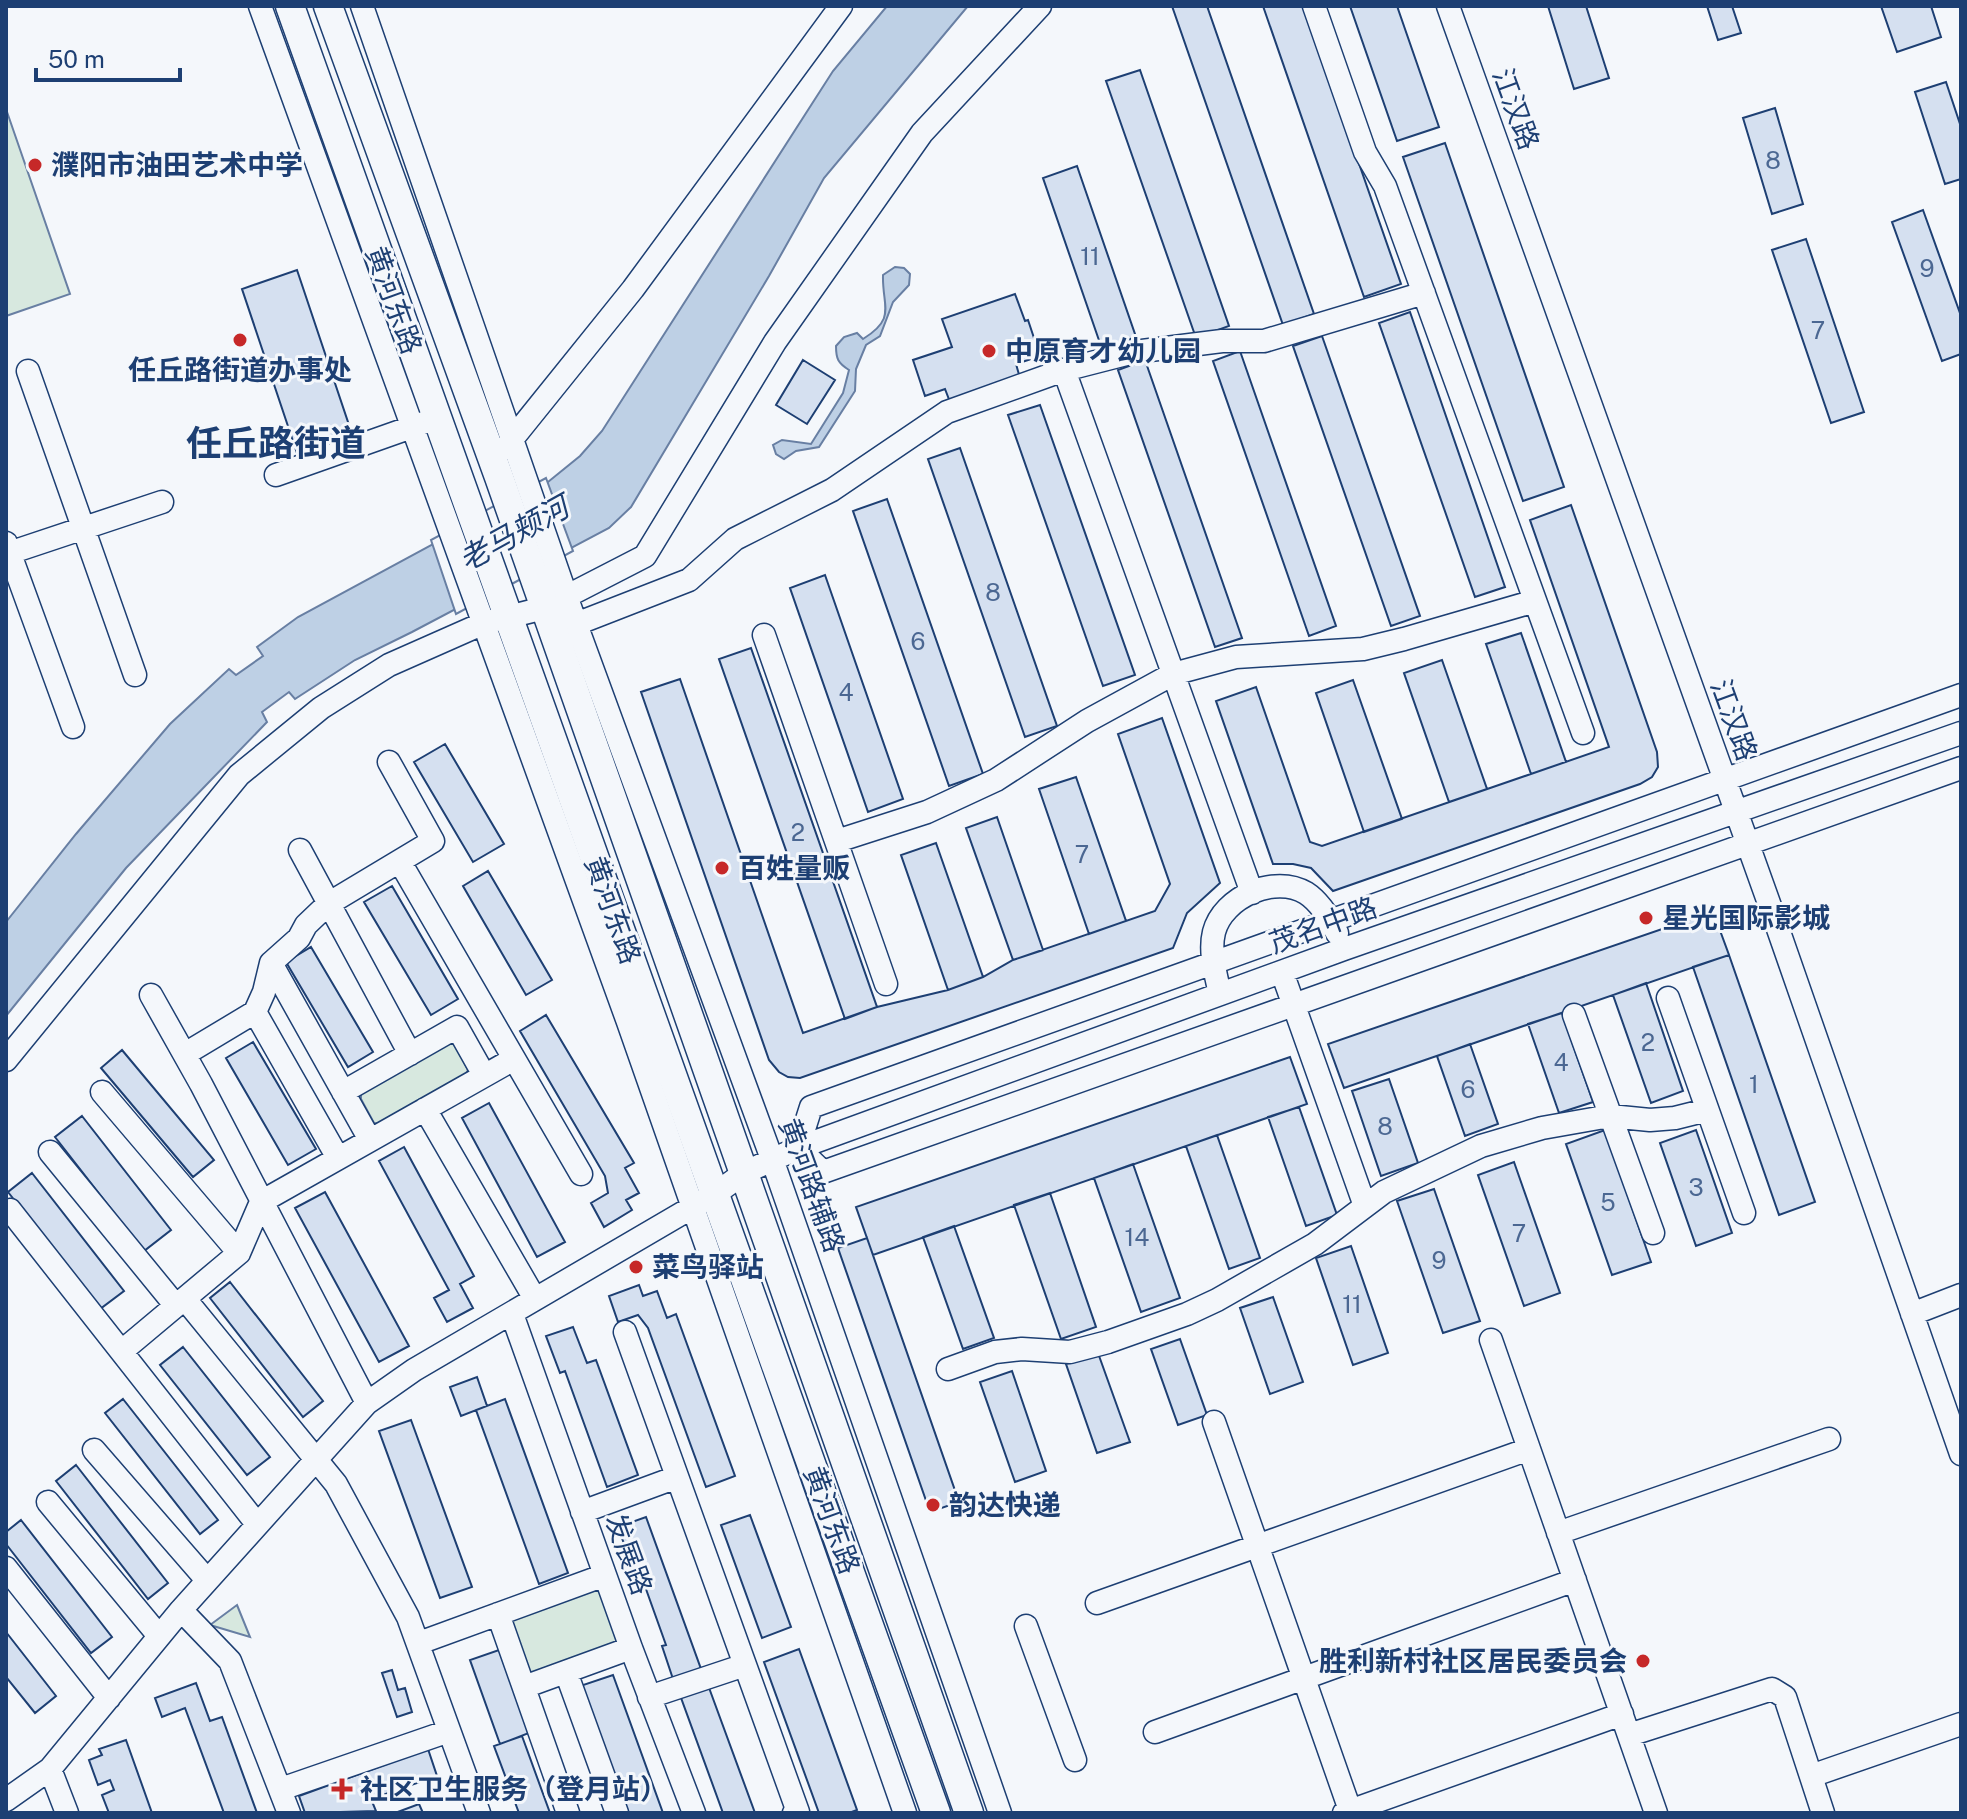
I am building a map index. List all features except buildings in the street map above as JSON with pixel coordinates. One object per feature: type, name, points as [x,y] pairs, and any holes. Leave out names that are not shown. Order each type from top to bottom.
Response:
[{"type":"main road","name":"黄河东路","points":[[290,6],[451,496],[704,1201],[936,1813]]},
{"type":"main road","name":"黄河东路","points":[[328,6],[506,462],[744,1173],[969,1813]]},
{"type":"street","points":[[260,6],[425,422],[276,475]]},
{"type":"street","points":[[362,6],[506,462]]},
{"type":"street","points":[[506,462],[841,6]]},
{"type":"street","points":[[6,1060],[239,775],[321,708],[389,665],[494,614],[645,556],[775,342],[922,133],[1040,6]]},
{"type":"street","points":[[1314,6],[1365,152],[1385,186],[1583,733]]},
{"type":"street","name":"江汉路","points":[[1448,6],[1961,1454]]},
{"type":"street","points":[[576,624],[689,580],[735,539],[832,490],[947,412],[1064,370],[1148,349],[1222,341],[1264,341],[1424,293]]},
{"type":"street","points":[[1064,370],[1252,893]]},
{"type":"street","points":[[28,371],[135,675]]},
{"type":"street","points":[[73,727],[7,550],[162,502]]},
{"type":"street","name":"黄河路辅路","points":[[552,594],[576,624],[772,1159],[1000,1813]]},
{"type":"street","points":[[837,841],[927,812],[996,780],[1087,721],[1173,674],[1236,657],[1363,649],[1535,601]]},
{"type":"street","points":[[764,635],[886,984]]},
{"type":"street","points":[[1961,695],[811,1107],[798,1148],[823,1172],[1961,768]]},
{"type":"street","name":"茂名中路","points":[[6,1800],[50,1769],[181,1610],[367,1403],[414,1370],[704,1201],[744,1173],[798,1148],[1344,949],[1961,733]]},
{"type":"street","points":[[185,1054],[255,1012],[271,963],[299,938],[306,925],[328,904],[433,841],[389,762]]},
{"type":"street","points":[[300,850],[410,1054]]},
{"type":"street","points":[[400,862],[581,1174]]},
{"type":"street","points":[[1220,994],[1212,945],[1215,929],[1223,913],[1236,900],[1252,893],[1268,888],[1291,887],[1307,894],[1331,921],[1344,949]]},
{"type":"street","points":[[271,963],[370,1140]]},
{"type":"street","points":[[1282,972],[1365,1206]]},
{"type":"street","points":[[151,995],[185,1054],[367,1403]]},
{"type":"street","points":[[1668,998],[1744,1213]]},
{"type":"street","points":[[255,1012],[338,1158]]},
{"type":"street","points":[[1574,1015],[1653,1233]]},
{"type":"street","points":[[343,1092],[457,1027],[484,1075]]},
{"type":"street","points":[[122,1351],[239,1253],[261,1202],[514,1059]]},
{"type":"street","points":[[102,1092],[239,1253]]},
{"type":"street","points":[[425,1109],[535,1299]]},
{"type":"street","points":[[948,1369],[995,1352],[1022,1349],[1070,1352],[1187,1314],[1315,1244],[1400,1183],[1481,1146],[1542,1128],[1610,1116],[1650,1120],[1707,1110]]},
{"type":"street","points":[[50,1152],[336,1484],[408,1617],[479,1813]]},
{"type":"street","points":[[704,1201],[905,1813]]},
{"type":"street","points":[[10,1210],[257,1524]]},
{"type":"street","points":[[1912,1314],[1961,1295]]},
{"type":"street","name":"发展路","points":[[512,1314],[631,1648],[694,1813]]},
{"type":"street","points":[[625,1332],[798,1812],[794,1813]]},
{"type":"street","points":[[1491,1340],[1656,1813]]},
{"type":"street","points":[[1214,1422],[1349,1812],[1625,1725],[1772,1689],[1785,1697],[1823,1813]]},
{"type":"street","points":[[1558,1533],[1829,1439]]},
{"type":"street","points":[[1097,1603],[1529,1449]]},
{"type":"street","points":[[94,1450],[207,1580]]},
{"type":"street","points":[[582,1512],[677,1477]]},
{"type":"street","points":[[48,1502],[159,1636]]},
{"type":"street","points":[[6,1568],[109,1698]]},
{"type":"street","points":[[419,1643],[605,1575]]},
{"type":"street","points":[[1155,1732],[1575,1580]]},
{"type":"street","points":[[181,1610],[230,1661],[289,1813]]},
{"type":"street","points":[[498,1614],[568,1813]]},
{"type":"street","points":[[1026,1626],[1075,1760]]},
{"type":"street","points":[[524,1687],[631,1648]]},
{"type":"street","points":[[649,1697],[745,1665]]},
{"type":"street","points":[[566,1672],[617,1813]]},
{"type":"street","points":[[1811,1776],[1961,1724]]},
{"type":"street","points":[[281,1789],[449,1731]]},
{"type":"street","points":[[50,1769],[67,1813]]},
{"type":"shaded area","points":[[6,109],[70,294],[6,316]]},
{"type":"shaded area","points":[[445,1042],[454,1042],[468,1070],[464,1078],[382,1124],[374,1123],[361,1099],[361,1091]]},
{"type":"shaded area","points":[[593,1584],[604,1587],[621,1638],[612,1651],[527,1681],[506,1615]]},
{"type":"shaded area","points":[[237,1605],[250,1637],[210,1625]]},
{"type":"water","name":"老马颊河","points":[[887,6],[968,6],[824,178],[631,507],[609,528],[355,660],[295,699],[289,692],[262,712],[267,722],[126,868],[6,1016],[6,922],[170,724],[229,669],[236,675],[263,656],[257,647],[298,617],[548,482],[580,456],[602,431],[833,71]]},
{"type":"water","points":[[895,267],[904,268],[910,274],[909,285],[893,302],[880,336],[866,345],[856,369],[855,391],[819,447],[796,451],[784,459],[776,454],[773,445],[782,440],[811,444],[843,393],[849,370],[838,360],[836,346],[844,337],[857,333],[863,339],[880,325],[885,311],[883,275]]},
{"type":"pier","points":[[546,478],[573,551],[456,614],[431,540]]},
{"type":"place","name":"濮阳市油田艺术中学","points":[[35,165]]},
{"type":"place","name":"任丘路街道办事处","points":[[240,340]]},
{"type":"place","name":"中原育才幼儿园","points":[[989,351]]},
{"type":"place","name":"百姓量贩","points":[[722,868]]},
{"type":"place","name":"星光国际影城","points":[[1646,918]]},
{"type":"place","name":"菜鸟驿站","points":[[636,1267]]},
{"type":"place","name":"韵达快递","points":[[933,1505]]},
{"type":"place","name":"胜利新村社区居民委员会","points":[[1643,1661]]},
{"type":"place","name":"社区卫生服务（登月站）","points":[[342,1789]]},
{"type":"district","name":"任丘路街道","points":[[276,443]]}]
